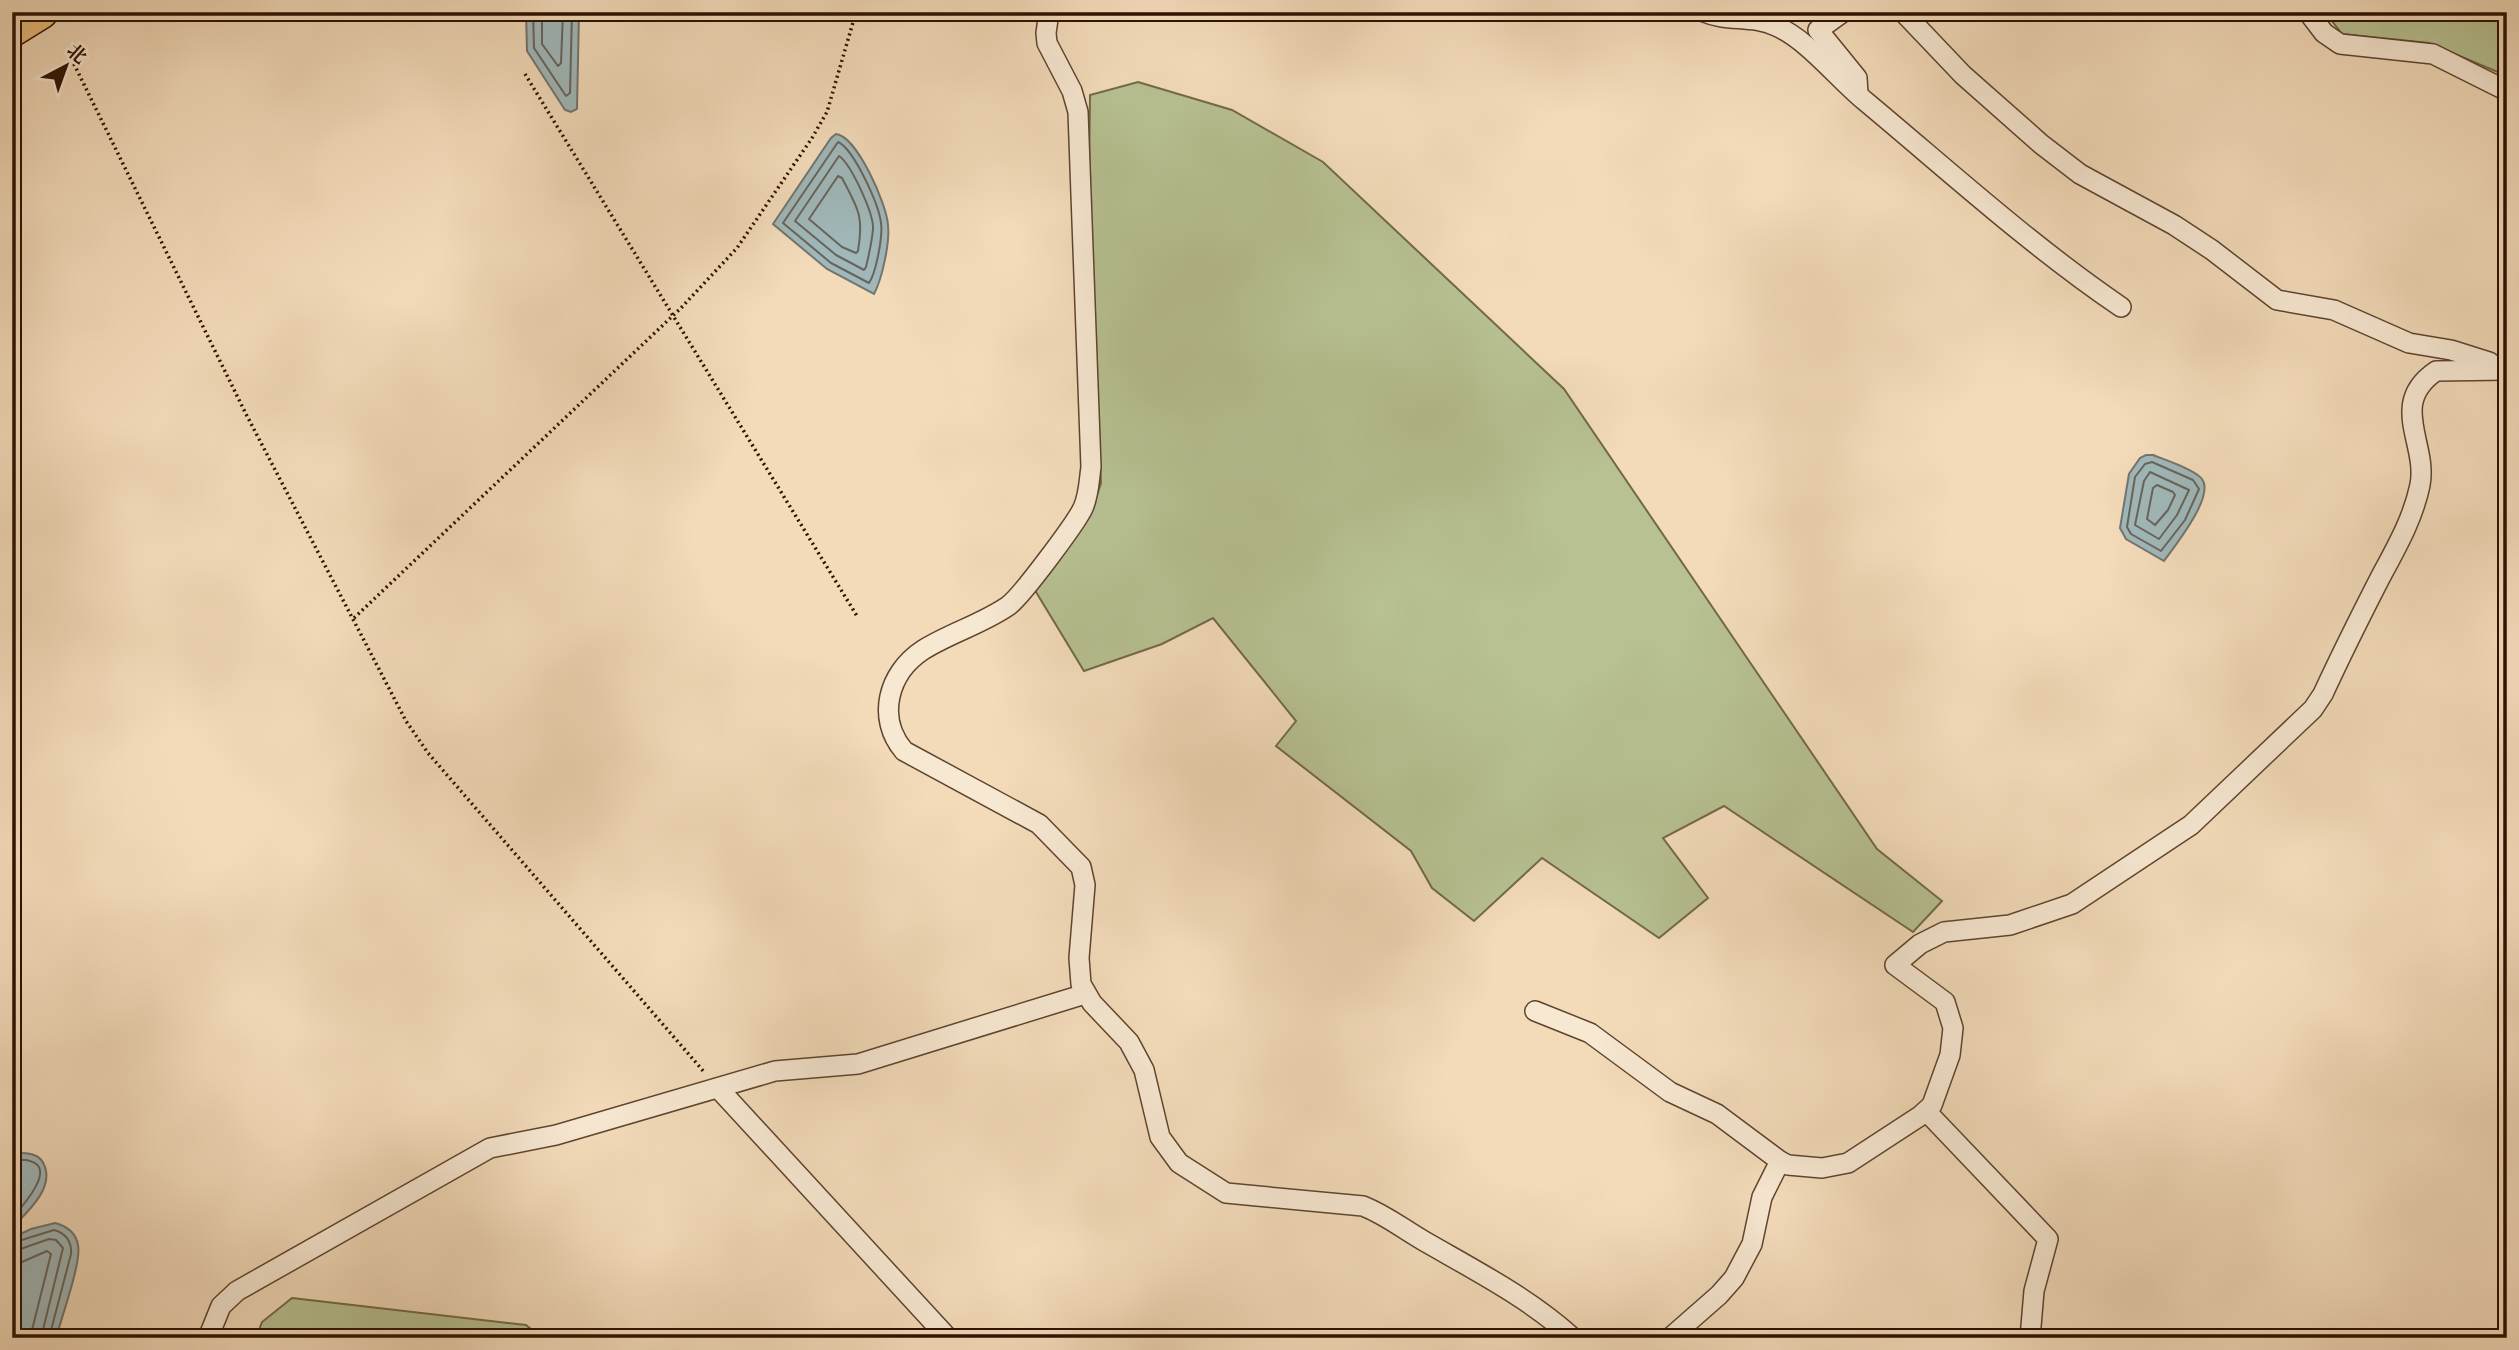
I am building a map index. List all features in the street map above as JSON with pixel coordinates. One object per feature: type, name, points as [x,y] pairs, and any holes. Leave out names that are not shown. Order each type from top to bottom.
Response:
[{"type":"highway","points":[[12,30],[41,12]]},
{"type":"street","points":[[1049,12],[1045,33],[1047,43],[1072,91],[1078,111],[1091,467],[1088,493],[1077,518],[1012,603],[915,656],[904,667],[892,685],[887,701],[887,712],[897,743],[904,751],[1039,824],[1081,867],[1085,885],[1079,958],[1080,979],[1085,994],[1129,1042],[1144,1070],[1160,1137],[1165,1147],[1187,1170],[1226,1192],[1363,1206],[1381,1213],[1533,1304],[1573,1338]]},
{"type":"street","points":[[1704,12],[1720,18],[1755,19],[1776,26],[1795,37],[1858,96],[2063,268],[2121,307]]},
{"type":"street","points":[[1843,12],[1818,30],[1857,79],[1858,96]]},
{"type":"street","points":[[1903,12],[1963,75],[2041,144],[2080,174],[2174,225],[2212,250],[2277,300],[2334,310],[2409,343],[2451,350],[2489,362],[2504,370]]},
{"type":"street","points":[[2308,12],[2324,33],[2340,44],[2432,54],[2507,91]]},
{"type":"street","points":[[1535,1011],[1590,1033],[1670,1092],[1717,1114],[1788,1165],[1822,1168],[1849,1163],[1926,1111],[1934,1100],[1950,1055],[1953,1028],[1945,1002],[1895,965],[1920,944],[1944,932],[2010,925],[2072,904],[2192,825],[2242,774],[2305,717],[2323,694],[2410,519],[2421,475],[2420,458],[2411,421],[2415,395],[2427,377],[2435,371],[2504,370]]},
{"type":"street","points":[[208,1338],[221,1306],[237,1291],[490,1148],[556,1135],[775,1071],[858,1064],[1085,994]]},
{"type":"street","points":[[718,1088],[948,1338]]},
{"type":"street","points":[[1926,1111],[2048,1239],[2034,1291],[2030,1338]]},
{"type":"street","points":[[1670,1338],[1734,1279],[1752,1244],[1762,1197],[1780,1160]]},
{"type":"path","points":[[354,618],[672,316],[737,248],[812,138],[827,111],[856,12]]},
{"type":"path","points":[[69,54],[246,414],[406,721],[428,753],[718,1088]]},
{"type":"path","points":[[525,75],[857,616]]},
{"type":"green space","points":[[2325,12],[2507,12],[2507,76],[2429,43],[2342,34]]},
{"type":"green space","points":[[1138,82],[1232,110],[1323,162],[1564,389],[1877,849],[1942,901],[1913,932],[1724,806],[1663,838],[1708,898],[1659,938],[1542,858],[1474,921],[1432,888],[1411,851],[1276,746],[1296,721],[1213,618],[1162,644],[1084,671],[1033,587],[1090,516],[1101,483],[1089,174],[1090,95]]},
{"type":"green space","points":[[292,1298],[526,1325],[542,1338],[256,1338],[262,1322]]},
{"type":"water","points":[[526,12],[579,12],[577,109],[571,112],[565,110],[527,51]]},
{"type":"water","points":[[836,134],[853,146],[861,158],[877,188],[886,215],[887,251],[874,294],[827,269],[773,224]]},
{"type":"water","points":[[2153,455],[2193,472],[2202,479],[2205,487],[2192,521],[2164,561],[2126,539],[2120,528],[2129,474],[2140,458]]},
{"type":"water","points":[[12,1153],[29,1153],[38,1157],[44,1165],[46,1176],[37,1200],[12,1228]]},
{"type":"water","points":[[55,1223],[67,1228],[78,1245],[74,1276],[56,1338],[12,1338],[12,1238],[31,1229]]}]
